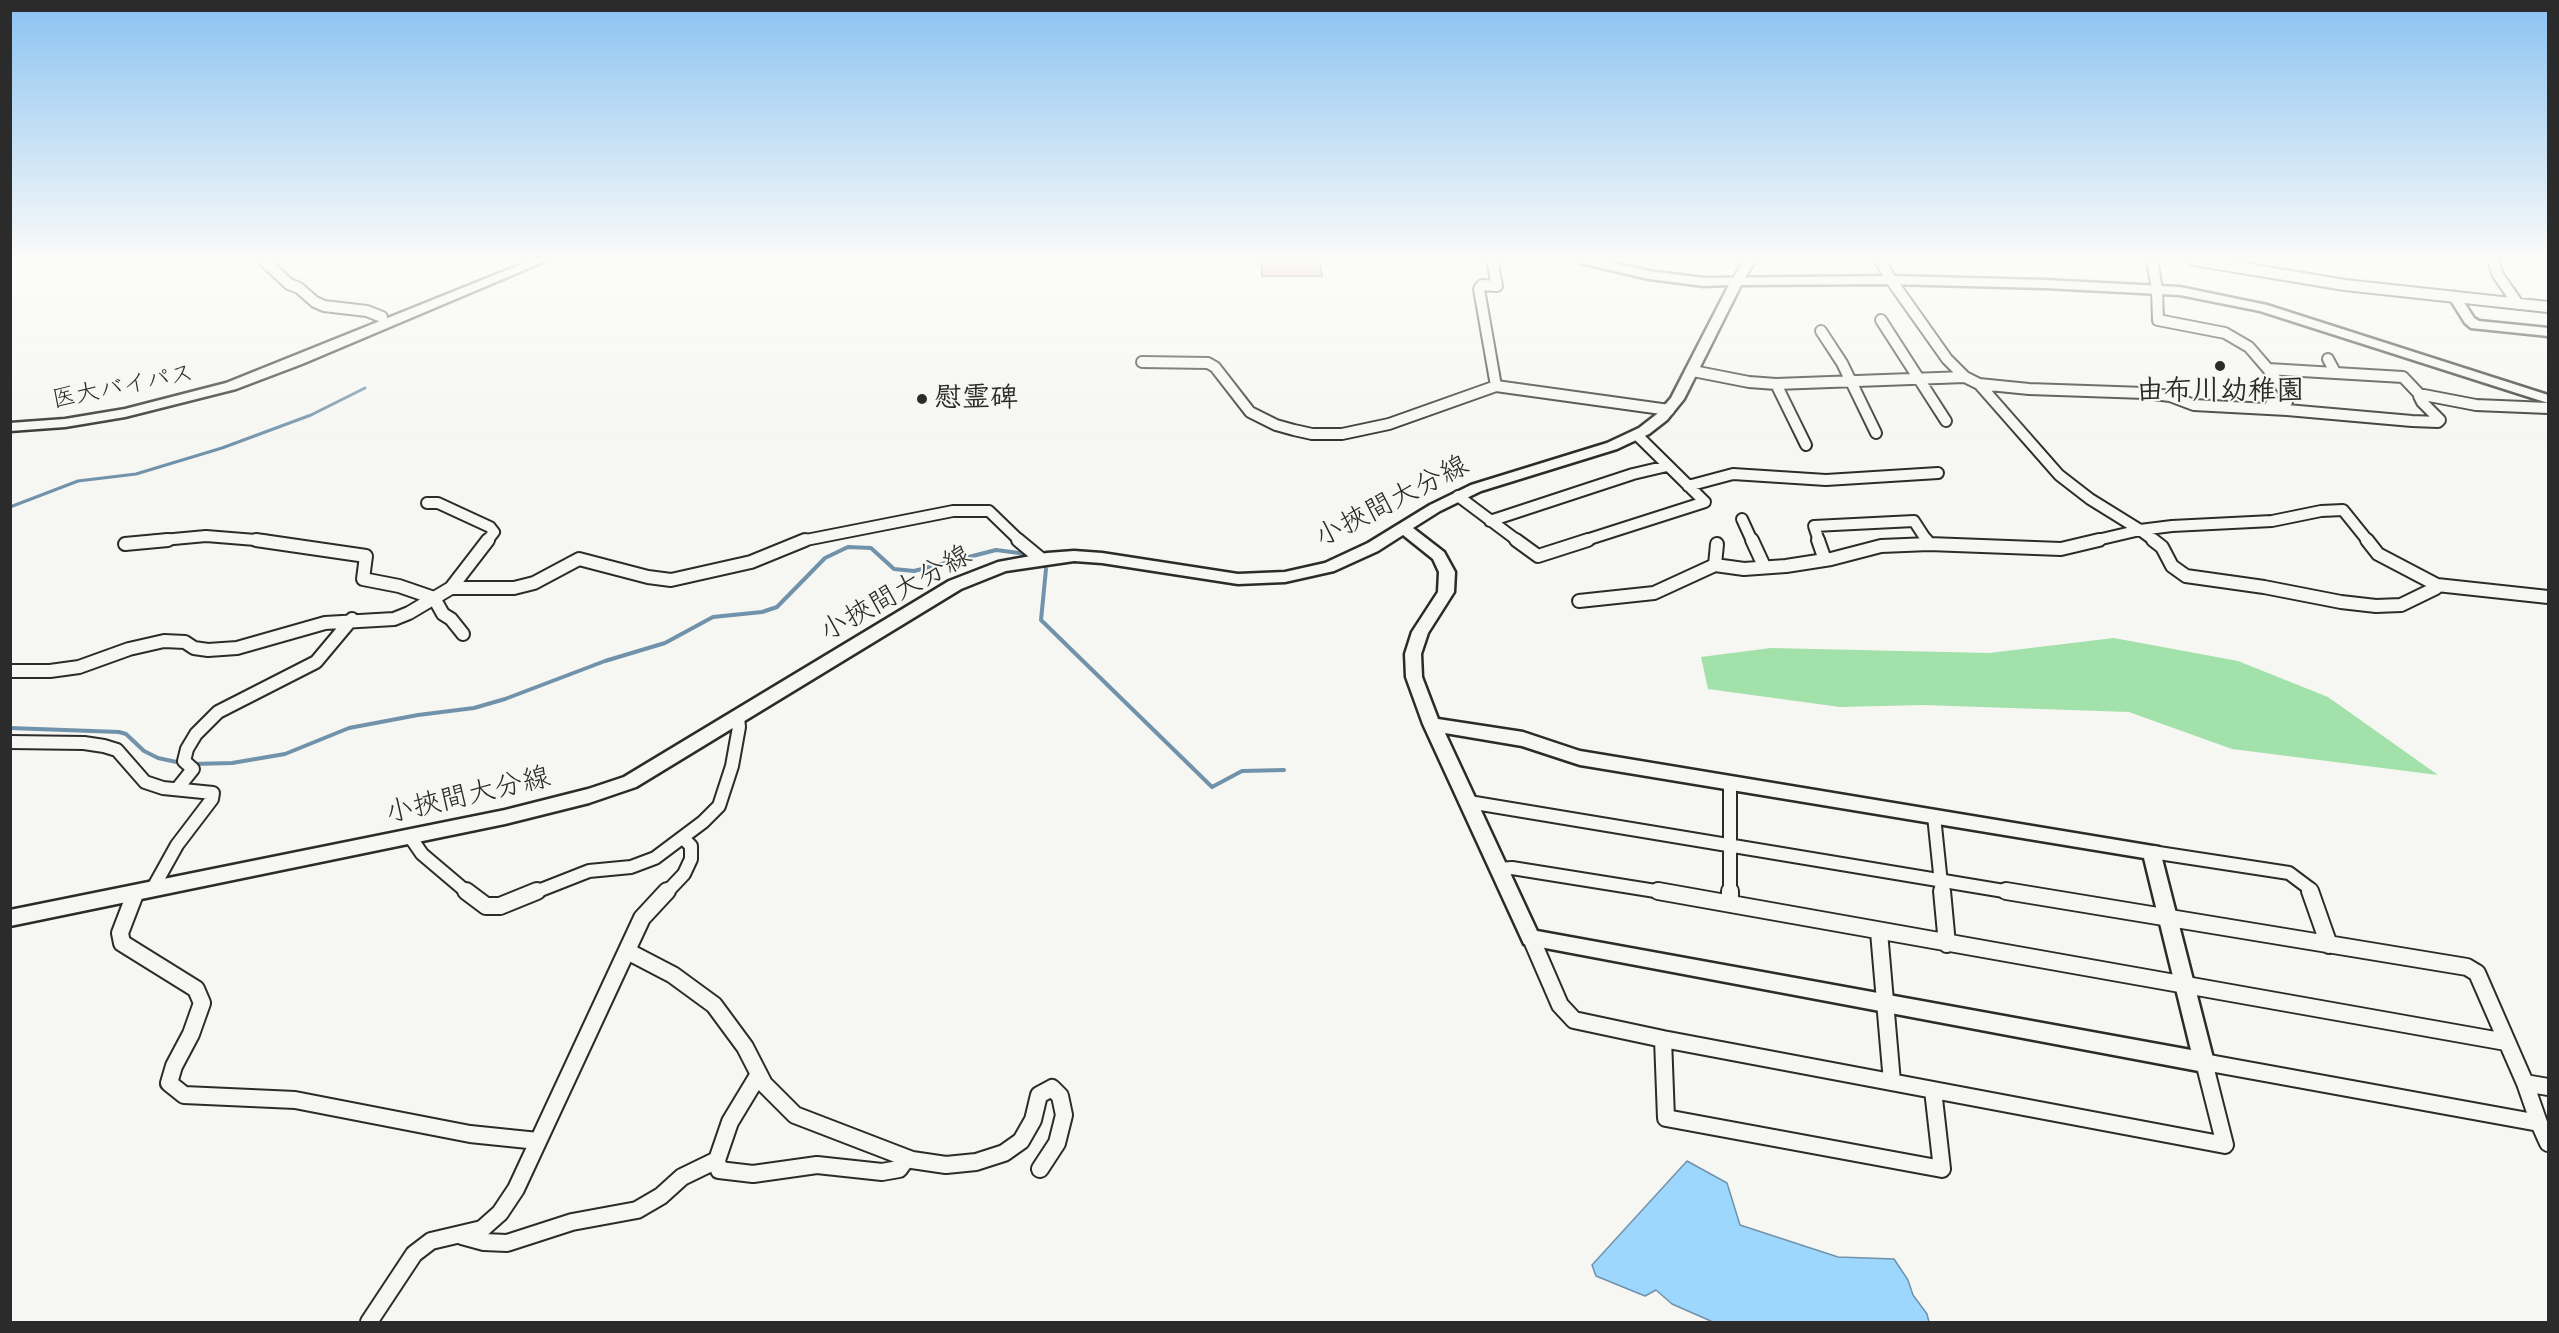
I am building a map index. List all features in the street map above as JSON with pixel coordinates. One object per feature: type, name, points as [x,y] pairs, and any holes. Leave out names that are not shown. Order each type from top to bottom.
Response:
[{"type":"main road","name":"医大バイパス","points":[[10,419],[98,410],[165,397],[209,385],[288,357],[373,322]]},
{"type":"main road","name":"医大バイパス","points":[[10,427],[65,423],[125,413],[231,386],[392,322]]},
{"type":"main road","name":"小挾間大分線","points":[[10,918],[411,838],[589,796],[630,782],[955,585],[1003,566],[1041,559],[1093,557],[1238,579],[1285,578],[1344,561],[1458,496],[1499,480],[1612,446],[1653,425],[1669,410],[1693,371],[1717,322]]},
{"type":"main road","points":[[2307,322],[2548,399]]},
{"type":"main road","points":[[2472,322],[2476,325],[2548,332]]},
{"type":"main road","points":[[1403,528],[1439,556],[1447,572],[1446,592],[1420,632],[1413,654],[1414,677],[1432,724],[1531,938],[2204,1062],[2152,852],[1580,758],[1523,739],[1432,724]]},
{"type":"street","points":[[1485,322],[1496,386]]},
{"type":"street","points":[[1882,322],[1946,421]]},
{"type":"street","points":[[1921,322],[1947,359],[1965,377],[1979,384],[2029,389],[2145,393],[2170,396],[2194,405],[2250,407],[2371,419],[2438,422],[2440,420],[2422,402],[2419,396],[2421,396]]},
{"type":"street","points":[[2169,322],[2225,333],[2249,347],[2288,396],[2287,402],[2250,407]]},
{"type":"street","points":[[1821,331],[1842,363],[1876,433]]},
{"type":"street","points":[[2328,359],[2335,372]]},
{"type":"street","points":[[1142,362],[1208,363],[1215,367],[1250,412],[1276,425],[1312,434],[1361,432],[1496,386],[1669,410]]},
{"type":"street","points":[[2268,369],[2403,377],[2421,396],[2476,405],[2548,408]]},
{"type":"street","points":[[1693,371],[1749,382],[1776,384],[1965,377]]},
{"type":"street","points":[[1776,384],[1806,445]]},
{"type":"street","points":[[1979,384],[2058,475],[2162,547],[2172,566],[2187,576],[2264,586],[2341,602],[2376,606],[2401,605],[2436,588],[2437,585]]},
{"type":"street","points":[[1458,496],[1538,556],[1705,502],[1636,435]]},
{"type":"street","points":[[1490,521],[1633,474],[1667,466]]},
{"type":"street","points":[[1688,486],[1733,474],[1826,480],[1938,473]]},
{"type":"street","points":[[10,671],[50,671],[79,667],[129,649],[164,641],[185,642],[194,648],[208,650],[237,648],[324,622],[394,619],[409,613],[451,588],[494,532],[490,527],[438,503],[426,503]]},
{"type":"street","points":[[451,588],[514,588],[534,583],[579,559],[648,577],[671,580],[751,562],[807,538],[930,514],[969,510],[989,511],[995,515],[1006,530],[1041,559]]},
{"type":"street","points":[[1580,601],[1654,593],[1715,565],[1744,569],[1786,566],[1825,560],[1881,546],[1929,544],[2061,549],[2140,530],[2172,526],[2272,521],[2321,511],[2343,510],[2378,554],[2437,585],[2548,597]]},
{"type":"street","points":[[1742,519],[1764,566]]},
{"type":"street","points":[[1825,560],[1814,526],[1914,521],[1929,544]]},
{"type":"street","points":[[125,544],[206,536],[366,556],[363,579],[399,586],[434,598],[442,614],[451,620],[463,634]]},
{"type":"street","points":[[1715,565],[1718,544]]},
{"type":"street","points":[[177,789],[193,769],[184,761],[187,749],[196,735],[218,712],[315,662],[352,620]]},
{"type":"street","points":[[411,838],[422,854],[486,906],[500,906],[590,871],[631,867],[654,858],[683,838],[719,806],[732,766],[739,727],[738,718]]},
{"type":"street","points":[[10,742],[84,743],[104,746],[117,750],[145,782],[163,788],[206,790],[213,793],[212,799],[177,845],[152,890]]},
{"type":"street","points":[[1730,783],[1730,903]]},
{"type":"street","points":[[1469,802],[2467,967],[2477,973],[2525,1083],[2548,1143]]},
{"type":"street","points":[[1934,816],[1947,944]]},
{"type":"street","points":[[369,1323],[414,1254],[431,1241],[482,1229],[500,1213],[516,1189],[642,918],[684,874],[691,859],[691,846],[683,838]]},
{"type":"street","points":[[2152,852],[2289,873],[2309,888],[2330,945]]},
{"type":"street","points":[[1498,869],[1512,868],[1730,903],[1879,933],[2185,984],[2506,1042]]},
{"type":"street","points":[[135,894],[120,933],[122,943],[196,989],[202,1003],[191,1034],[174,1066],[169,1083],[184,1095],[295,1100],[327,1104],[417,1125],[470,1134],[538,1141]]},
{"type":"street","points":[[1879,933],[1892,1082]]},
{"type":"street","points":[[1531,938],[1560,1005],[1574,1020],[1664,1040],[2225,1145],[2204,1062],[2539,1123]]},
{"type":"street","points":[[627,951],[674,975],[714,1005],[745,1047],[764,1084],[795,1115],[822,1128],[853,1136],[907,1158],[946,1165],[976,1162],[1004,1153],[1021,1141],[1033,1120],[1039,1095],[1052,1088],[1060,1096],[1064,1115],[1057,1143],[1040,1169]]},
{"type":"street","points":[[1664,1040],[1666,1118],[1942,1169],[1933,1090]]},
{"type":"street","points":[[759,1074],[730,1122],[717,1160],[719,1170],[753,1174],[817,1165],[882,1172],[899,1169],[907,1158]]},
{"type":"street","points":[[2525,1083],[2548,1087]]},
{"type":"street","points":[[459,1235],[484,1242],[507,1243],[572,1222],[637,1210],[661,1196],[682,1178],[717,1160]]},
{"type":"green space","points":[[2114,638],[2238,661],[2328,697],[2438,775],[2232,749],[2129,712],[1923,705],[1840,707],[1708,689],[1701,657],[1771,648],[1989,653]]},
{"type":"water","points":[[1687,1161],[1727,1183],[1740,1225],[1838,1257],[1894,1259],[1908,1280],[1913,1295],[1927,1314],[1929,1322],[1713,1322],[1672,1304],[1656,1290],[1645,1296],[1596,1276],[1592,1265]]},
{"type":"waterway","points":[[10,507],[78,481],[136,474],[222,448],[311,415],[365,388]]},
{"type":"waterway","points":[[192,764],[232,763],[285,754],[349,728],[418,715],[474,708],[505,699],[605,661],[665,643],[713,617],[762,612],[777,607],[825,558],[848,547],[871,548],[894,569],[914,571],[996,550],[1027,554]]},
{"type":"waterway","points":[[1046,569],[1041,620],[1212,787],[1242,771],[1284,770]]},
{"type":"waterway","points":[[10,728],[119,732],[126,734],[144,751],[158,758],[181,763]]},
{"type":"place","name":"由布川幼稚園","points":[[2220,366]]},
{"type":"place","name":"慰霊碑","points":[[922,399]]}]
